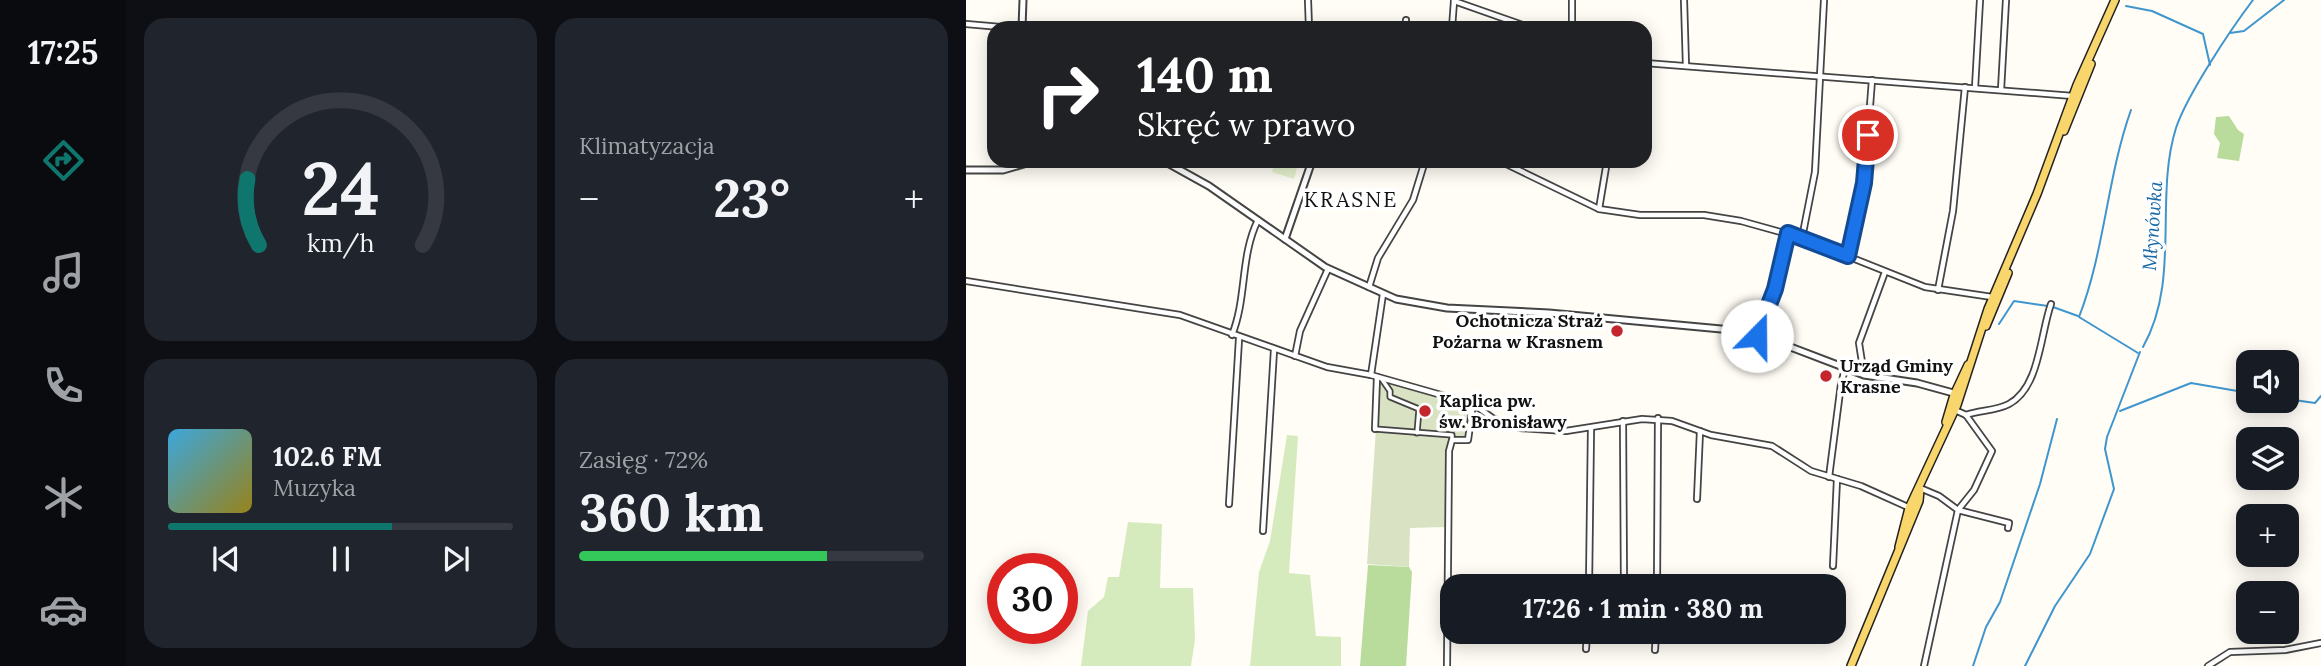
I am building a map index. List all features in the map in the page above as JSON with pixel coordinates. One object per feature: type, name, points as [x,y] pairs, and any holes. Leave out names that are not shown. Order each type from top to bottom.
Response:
[{"type":"main road","points":[[1899,547],[1909,508],[1920,488],[1954,396],[1972,359],[1993,297],[2054,152],[2072,97],[2115,0]]},
{"type":"main road","points":[[2054,152],[2082,92],[2097,43]]},
{"type":"main road","points":[[1982,333],[2003,290],[2010,262]]},
{"type":"main road","points":[[1944,429],[1964,390],[1972,359]]},
{"type":"main road","points":[[1851,666],[1918,504],[1920,488]]},
{"type":"street","points":[[1022,21],[1023,0]]},
{"type":"street","points":[[1308,0],[1309,21]]},
{"type":"street","points":[[1572,0],[1572,21]]},
{"type":"street","points":[[1684,0],[1686,66]]},
{"type":"street","points":[[1802,238],[1815,172],[1824,0]]},
{"type":"street","points":[[1975,88],[1980,0]]},
{"type":"street","points":[[2001,90],[2006,0]]},
{"type":"street","points":[[1453,21],[1454,1],[1511,21]]},
{"type":"street","points":[[966,24],[987,26]]},
{"type":"street","points":[[1652,64],[2072,97],[2082,92]]},
{"type":"street","points":[[1848,256],[1864,183],[1872,80]]},
{"type":"street","points":[[1938,290],[1953,211],[1965,87]]},
{"type":"street","points":[[2072,97],[2075,109]]},
{"type":"street","points":[[966,170],[1010,168]]},
{"type":"street","points":[[1177,168],[1209,186],[1328,269],[1383,294],[1447,309],[1549,313],[1720,329],[1757,336],[1864,375],[1917,383],[1954,396]]},
{"type":"street","points":[[1285,239],[1310,168]]},
{"type":"street","points":[[1368,288],[1378,258],[1413,200],[1424,168]]},
{"type":"street","points":[[1514,168],[1599,209],[1640,215],[1704,215],[1788,233],[1938,290],[1993,297],[2003,290]]},
{"type":"street","points":[[1599,209],[1606,168]]},
{"type":"street","points":[[1232,335],[1238,316],[1247,253],[1258,220]]},
{"type":"street","points":[[1757,336],[1771,301],[1788,233]]},
{"type":"street","points":[[1295,356],[1300,331],[1317,301],[1328,269]]},
{"type":"street","points":[[1864,375],[1859,343],[1885,272]]},
{"type":"street","points":[[966,281],[1181,315],[1239,338],[1327,367],[1376,376],[1472,404],[1494,419],[1520,428],[1549,431],[1591,428],[1623,421],[1658,418],[1700,431],[1772,446],[1811,471],[1909,508],[1918,504]]},
{"type":"street","points":[[1383,294],[1376,376],[1375,429],[1452,435],[1447,482],[1447,666]]},
{"type":"street","points":[[1993,297],[1994,312]]},
{"type":"street","points":[[1966,415],[2000,408],[2021,396],[2034,369],[2051,304]]},
{"type":"street","points":[[1229,504],[1239,338]]},
{"type":"street","points":[[1263,531],[1273,349]]},
{"type":"street","points":[[1829,477],[1840,384],[1846,369]]},
{"type":"street","points":[[1376,376],[1390,391],[1390,397],[1419,410],[1417,434]]},
{"type":"street","points":[[1954,396],[1964,390]]},
{"type":"street","points":[[1924,666],[1958,510],[1974,491],[1992,451],[1966,415],[1956,408],[1954,396]]},
{"type":"street","points":[[1452,440],[1468,440],[1472,404]]},
{"type":"street","points":[[1657,574],[1658,418]]},
{"type":"street","points":[[1623,421],[1624,574]]},
{"type":"street","points":[[1589,574],[1591,428]]},
{"type":"street","points":[[1697,499],[1700,431]]},
{"type":"street","points":[[1833,566],[1837,479]]},
{"type":"street","points":[[1920,488],[1939,496],[1958,510],[2009,523],[2008,528]]},
{"type":"street","points":[[1909,508],[1911,522]]},
{"type":"street","points":[[2208,666],[2230,652],[2285,650],[2321,643]]},
{"type":"street","points":[[1586,644],[1586,649]]},
{"type":"street","points":[[1655,644],[1655,650]]},
{"type":"green space","points":[[2229,116],[2244,134],[2239,161],[2217,158],[2220,143],[2214,134],[2216,117]]},
{"type":"green space","points":[[1273,168],[1297,168],[1294,179],[1272,172]]},
{"type":"green space","points":[[1388,382],[1467,406],[1469,413],[1466,436],[1448,437],[1446,527],[1410,528],[1409,567],[1367,564],[1379,383]]},
{"type":"green space","points":[[1287,435],[1298,436],[1289,573],[1310,575],[1316,636],[1341,637],[1341,666],[1250,666],[1259,572],[1270,541]]},
{"type":"green space","points":[[1128,522],[1162,524],[1160,588],[1193,588],[1195,639],[1191,666],[1081,666],[1088,611],[1104,597],[1108,577],[1119,577]]},
{"type":"green space","points":[[1368,565],[1409,567],[1412,572],[1406,666],[1360,666]]},
{"type":"waterway","name":"Młynówka","points":[[2143,347],[2161,294],[2167,182],[2176,128],[2199,81],[2253,0]]},
{"type":"waterway","points":[[2230,33],[2244,31],[2284,0]]},
{"type":"waterway","points":[[2126,6],[2152,11],[2203,34],[2210,65]]},
{"type":"waterway","points":[[2131,110],[2116,161],[2095,266],[2079,317],[2138,353]]},
{"type":"waterway","points":[[1999,324],[2014,301],[2048,306]]},
{"type":"waterway","points":[[2053,307],[2078,316]]},
{"type":"waterway","name":"Młynówka","points":[[2025,666],[2055,606],[2090,554],[2114,489],[2105,449],[2107,437],[2140,352]]},
{"type":"waterway","points":[[2120,411],[2191,383],[2236,391]]},
{"type":"waterway","points":[[2299,401],[2315,403],[2321,396]]},
{"type":"waterway","points":[[1973,666],[1986,627],[2000,602],[2040,484],[2057,419]]},
{"type":"place","name":"Ochotnicza Straż Pożarna w Krasnem","points":[[1617,331]]},
{"type":"place","name":"Urząd Gminy Krasne","points":[[1826,376]]},
{"type":"place","name":"Kaplica pw. św. Bronisławy","points":[[1425,411]]},
{"type":"district","name":"KRASNE","points":[[1351,200]]},
{"type":"route","points":[[1757,336],[1768,313],[1788,233],[1848,256],[1864,183],[1868,135]]}]
